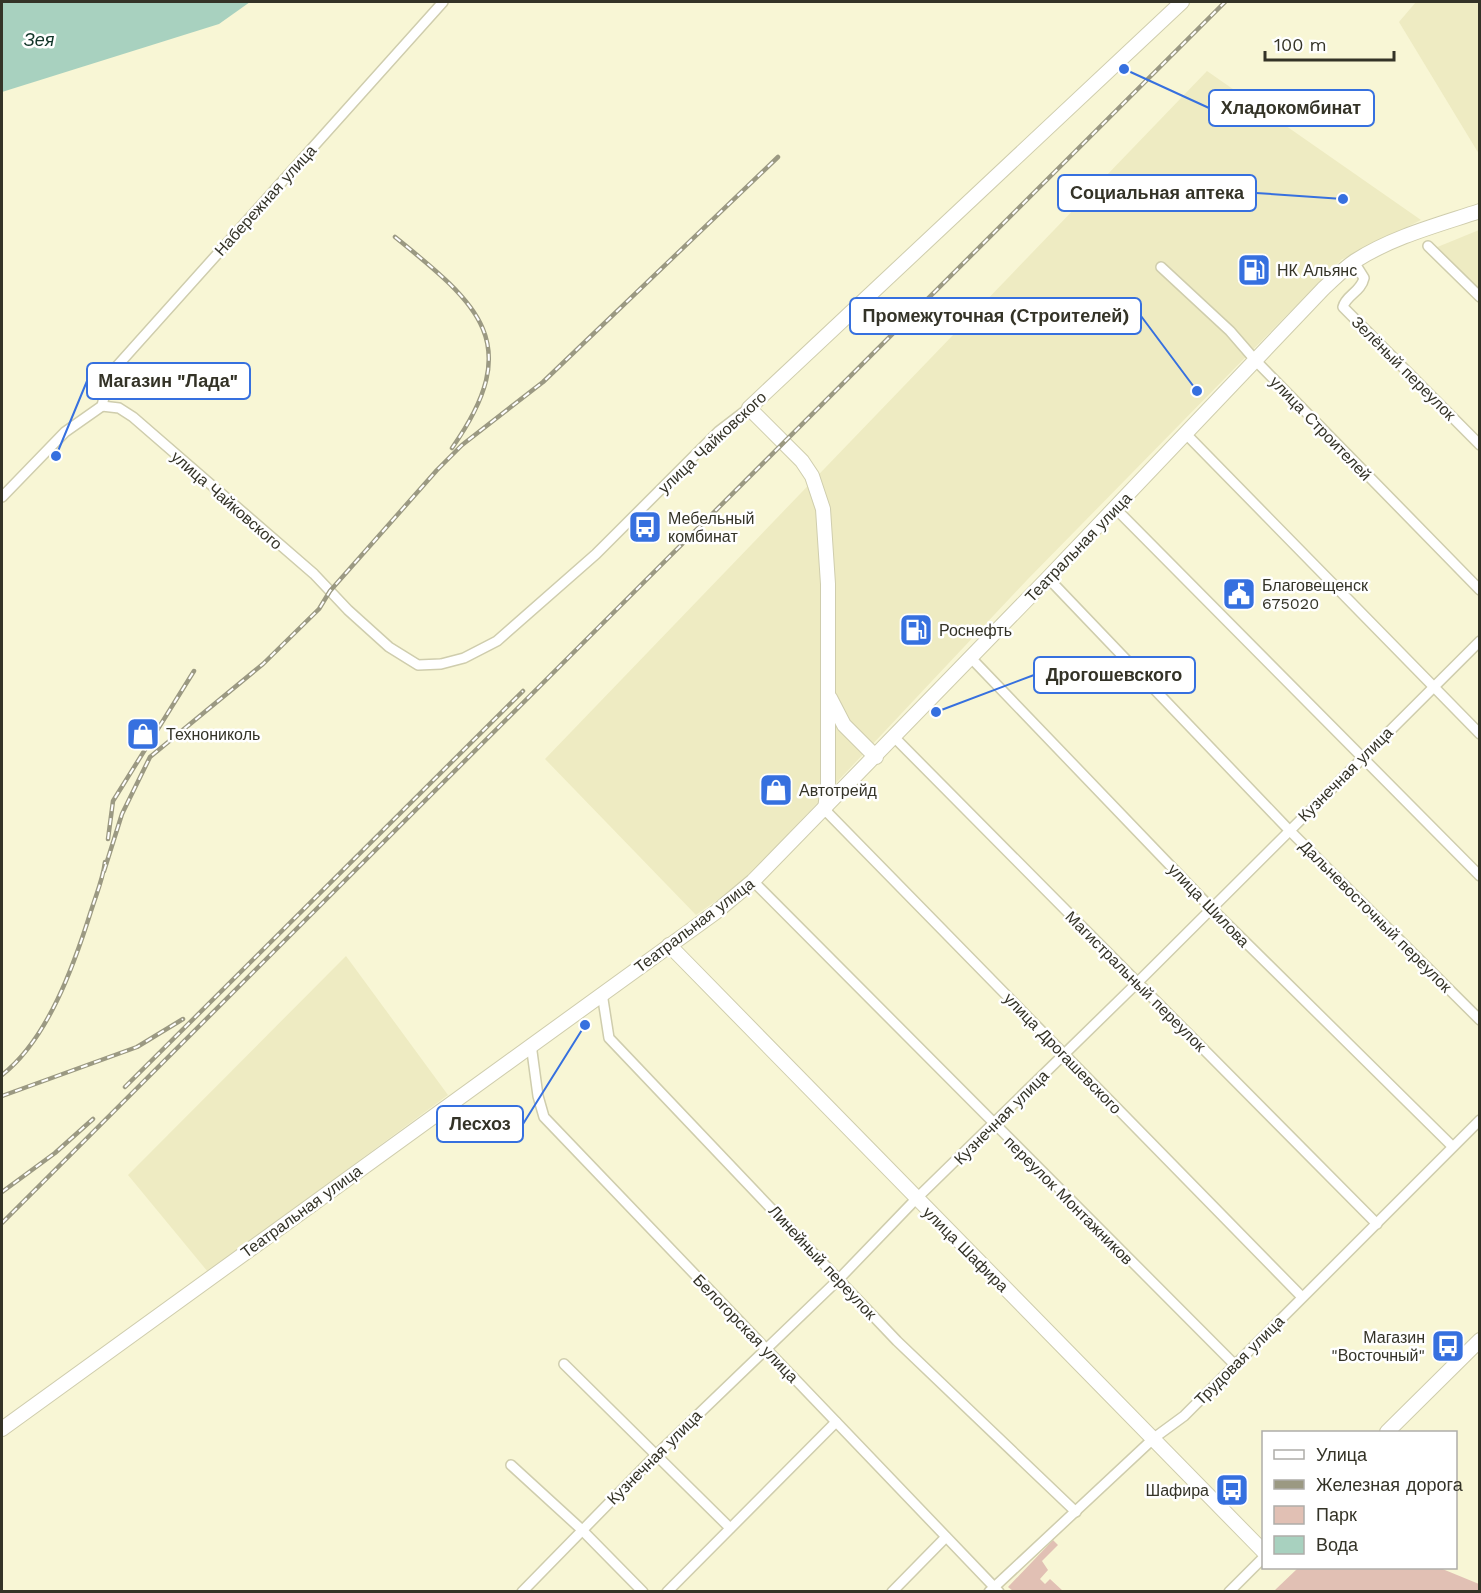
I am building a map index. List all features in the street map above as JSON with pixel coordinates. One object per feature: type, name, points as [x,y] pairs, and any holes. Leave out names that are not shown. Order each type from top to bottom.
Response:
[{"type":"street","name":"Набережная улица","points":[[102,406],[109,375],[444,2]]},
{"type":"street","name":"улица Чайковского","points":[[102,406],[119,408],[133,417],[314,574],[348,610],[390,647],[418,664],[441,664],[464,658],[497,641],[596,554],[719,431],[749,408],[1182,2]]},
{"type":"street","name":"Театральная улица","points":[[2,1429],[669,945],[753,881],[895,738],[1323,288],[1354,262],[1420,230],[1479,211]]},
{"type":"street","points":[[1428,246],[1479,297]]},
{"type":"street","name":"Зелёный переулок","points":[[1354,262],[1364,278],[1363,285],[1344,302],[1343,307],[1479,445]]},
{"type":"street","name":"улица Строителей","points":[[1161,267],[1230,331],[1256,361],[1479,590]]},
{"type":"street","points":[[2,497],[65,432],[102,406]]},
{"type":"street","points":[[749,408],[802,461],[817,488],[823,509],[828,584],[828,784],[825,810]]},
{"type":"street","points":[[1186,434],[1479,734]]},
{"type":"street","points":[[1115,508],[1479,876]]},
{"type":"street","name":"Дальневосточный переулок","points":[[1048,578],[1288,830],[1479,1020]]},
{"type":"street","name":"Кузнечная улица","points":[[522,1592],[581,1529],[765,1348],[839,1279],[1479,642]]},
{"type":"street","name":"улица Шилова","points":[[971,657],[1211,908],[1452,1146]]},
{"type":"street","points":[[828,694],[844,725],[876,757]]},
{"type":"street","name":"Магистральный переулок","points":[[895,738],[1377,1224]]},
{"type":"street","name":"улица Дрогашевского","points":[[825,810],[1302,1297]]},
{"type":"street","name":"переулок Монтажников","points":[[753,881],[1234,1365]]},
{"type":"street","name":"улица Шафира","points":[[669,945],[916,1200],[1154,1438],[1262,1551]]},
{"type":"street","name":"Линейный переулок","points":[[602,993],[609,1038],[897,1341],[1076,1512]]},
{"type":"street","name":"Белогорская улица","points":[[531,1044],[538,1096],[544,1117],[994,1590]]},
{"type":"street","name":"Трудовая улица","points":[[994,1590],[1154,1438],[1184,1416],[1479,1120]]},
{"type":"street","points":[[1388,1431],[1479,1340]]},
{"type":"street","points":[[564,1364],[730,1528]]},
{"type":"street","points":[[667,1592],[836,1422]]},
{"type":"street","points":[[511,1465],[581,1529],[643,1592]]},
{"type":"street","points":[[892,1592],[946,1537]]},
{"type":"street","points":[[1230,1592],[1262,1558]]},
{"type":"shaded area","points":[[1416,2],[1479,2],[1479,154],[1399,22]]},
{"type":"shaded area","points":[[1207,71],[1421,220],[1341,260],[1027,580],[743,882],[696,915],[545,759]]},
{"type":"shaded area","points":[[1479,230],[1479,291],[1435,248]]},
{"type":"shaded area","points":[[346,956],[448,1095],[208,1272],[128,1175]]},
{"type":"green space","points":[[1053,1540],[1058,1545],[1042,1561],[1048,1570],[1040,1579],[1045,1584],[1050,1579],[1063,1591],[1013,1591],[1008,1587]]},
{"type":"green space","points":[[1297,1569],[1442,1569],[1479,1584],[1479,1591],[1274,1591]]},
{"type":"water","name":"Зея","points":[[2,2],[250,2],[219,24],[2,92]]},
{"type":"railway","points":[[2,1223],[1225,2]]},
{"type":"railway","points":[[104,871],[122,814],[150,757],[263,664],[319,609],[330,591],[462,445],[543,382],[778,157]]},
{"type":"railway","points":[[395,237],[450,284],[469,306],[483,329],[489,353],[486,380],[474,412],[452,448]]},
{"type":"railway","points":[[108,839],[113,801],[194,671]]},
{"type":"railway","points":[[125,1087],[523,691]]},
{"type":"railway","points":[[2,1075],[33,1042],[57,1000],[84,932],[105,862]]},
{"type":"railway","points":[[2,1096],[137,1047],[183,1019]]},
{"type":"railway","points":[[2,1192],[55,1153],[93,1119]]},
{"type":"place","name":"Хладокомбинат","points":[[1124,69]]},
{"type":"place","name":"Социальная аптека","points":[[1343,199]]},
{"type":"place","name":"НК Альянс","points":[[1254,270]]},
{"type":"place","name":"Промежуточная (Строителей)","points":[[1197,391]]},
{"type":"place","name":"Магазин \"Лада\"","points":[[56,456]]},
{"type":"place","name":"Мебельный комбинат","points":[[645,527]]},
{"type":"place","name":"Благовещенск 675020","points":[[1239,594]]},
{"type":"place","name":"Роснефть","points":[[916,630]]},
{"type":"place","name":"Дрогошевского","points":[[936,712]]},
{"type":"place","name":"Технониколь","points":[[143,734]]},
{"type":"place","name":"Автотрейд","points":[[776,790]]},
{"type":"place","name":"Лесхоз","points":[[585,1025]]},
{"type":"place","name":"Магазин \"Восточный\"","points":[[1448,1346]]},
{"type":"place","name":"Шафира","points":[[1232,1490]]}]
